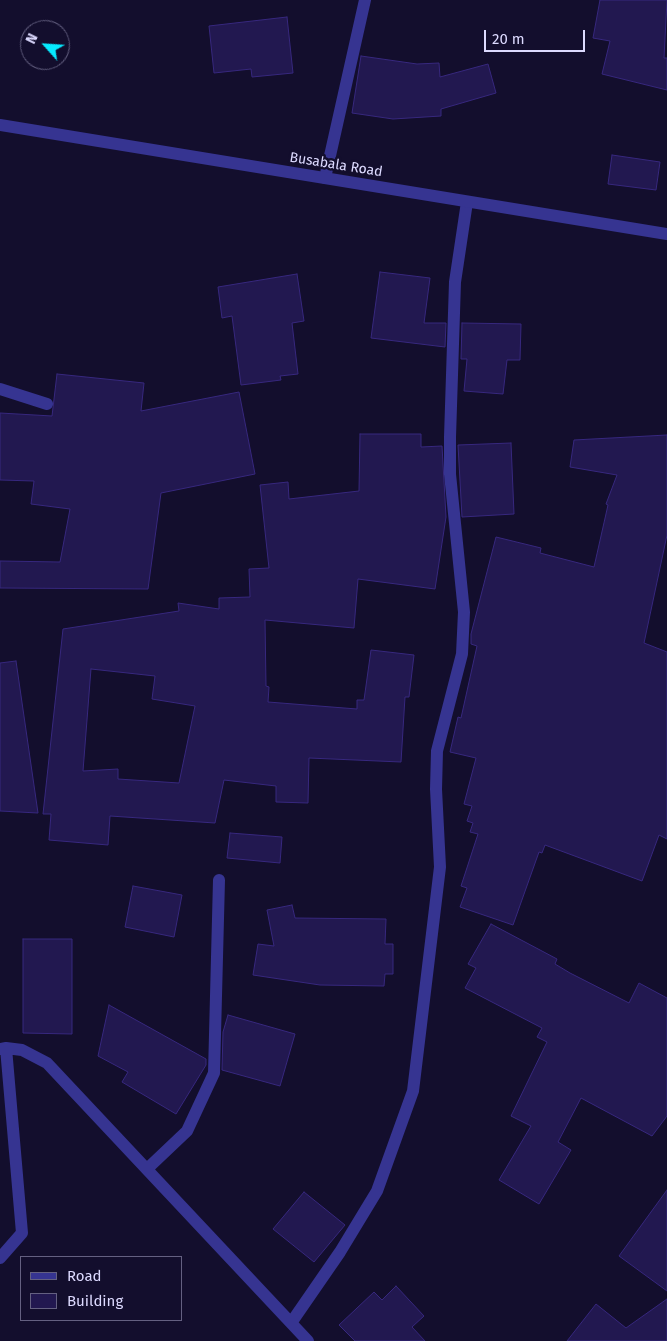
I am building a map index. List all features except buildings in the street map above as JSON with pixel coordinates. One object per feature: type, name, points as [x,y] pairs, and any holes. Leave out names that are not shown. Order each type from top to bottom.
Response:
[{"type":"street","points":[[325,178],[365,0]]},
{"type":"street","name":"Busabala Road","points":[[0,125],[667,234]]},
{"type":"street","points":[[291,1322],[340,1252],[377,1191],[413,1091],[440,868],[436,789],[437,751],[462,654],[464,612],[450,474],[450,446],[455,282],[467,202]]},
{"type":"street","points":[[0,389],[47,404]]},
{"type":"street","points":[[148,1168],[187,1131],[214,1073],[219,880]]},
{"type":"street","points":[[0,1258],[22,1233],[3,1048],[22,1050],[47,1063],[148,1168],[308,1341]]}]
